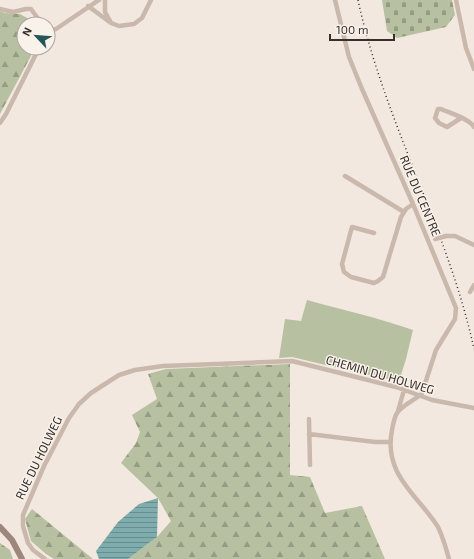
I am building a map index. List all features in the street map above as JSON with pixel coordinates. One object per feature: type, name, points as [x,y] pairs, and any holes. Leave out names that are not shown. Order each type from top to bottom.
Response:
[{"type":"main road","points":[[0,527],[12,540],[22,559]]},
{"type":"street","points":[[56,30],[88,6],[99,0]]},
{"type":"street","points":[[104,0],[105,12],[111,23]]},
{"type":"street","points":[[88,6],[111,23],[119,26],[134,24],[142,18],[151,0]]},
{"type":"street","name":"RUE DU CENTRE","points":[[334,0],[352,64],[454,303],[456,313],[436,350],[420,396]]},
{"type":"street","points":[[456,0],[466,48],[474,69]]},
{"type":"street","points":[[0,9],[13,12],[26,8],[35,16]]},
{"type":"street","points":[[0,123],[35,56]]},
{"type":"street","points":[[461,118],[448,127],[439,123],[435,118],[438,109],[461,118],[471,122],[474,127]]},
{"type":"street","points":[[345,176],[404,212]]},
{"type":"street","points":[[374,233],[352,227],[342,264],[343,270],[349,276],[374,283],[383,277],[397,226],[404,212],[413,204]]},
{"type":"street","points":[[429,242],[446,236],[455,236],[474,245]]},
{"type":"street","points":[[470,292],[474,285]]},
{"type":"street","name":"CHEMIN DU HOLWEG","points":[[281,361],[292,361],[404,390],[420,396],[459,406],[474,408]]},
{"type":"street","name":"RUE DU HOLWEG","points":[[45,559],[33,550],[28,543],[23,526],[24,515],[57,439],[79,404],[90,393],[119,375],[151,367],[281,361]]},
{"type":"street","points":[[404,390],[398,411],[394,418],[390,442],[393,461],[398,474],[437,526],[449,559]]},
{"type":"street","points":[[398,411],[420,396]]},
{"type":"street","points":[[309,419],[310,465]]},
{"type":"street","points":[[309,434],[375,442],[390,442]]},
{"type":"green space","points":[[382,0],[452,0],[455,15],[446,27],[397,38],[387,31]]},
{"type":"green space","points":[[0,11],[5,13],[20,14],[24,16],[16,16],[16,56],[31,56],[0,114]]},
{"type":"green space","points":[[307,300],[413,330],[399,381],[292,357],[279,358],[285,319],[301,321]]},
{"type":"green space","points":[[290,364],[290,475],[310,477],[325,513],[362,506],[385,559],[128,559],[157,537],[171,521],[158,498],[121,463],[136,443],[140,432],[132,415],[157,399],[148,374],[166,369]]},
{"type":"green space","points":[[32,509],[93,559],[54,559],[46,554],[31,541],[25,519]]},
{"type":"green space","points":[[0,543],[10,550],[13,559],[0,559]]},
{"type":"water","points":[[158,498],[157,537],[128,559],[99,559],[96,551],[118,522],[139,504]]},
{"type":"railway","points":[[358,0],[369,45],[383,89],[449,261],[463,305],[474,349]]}]
